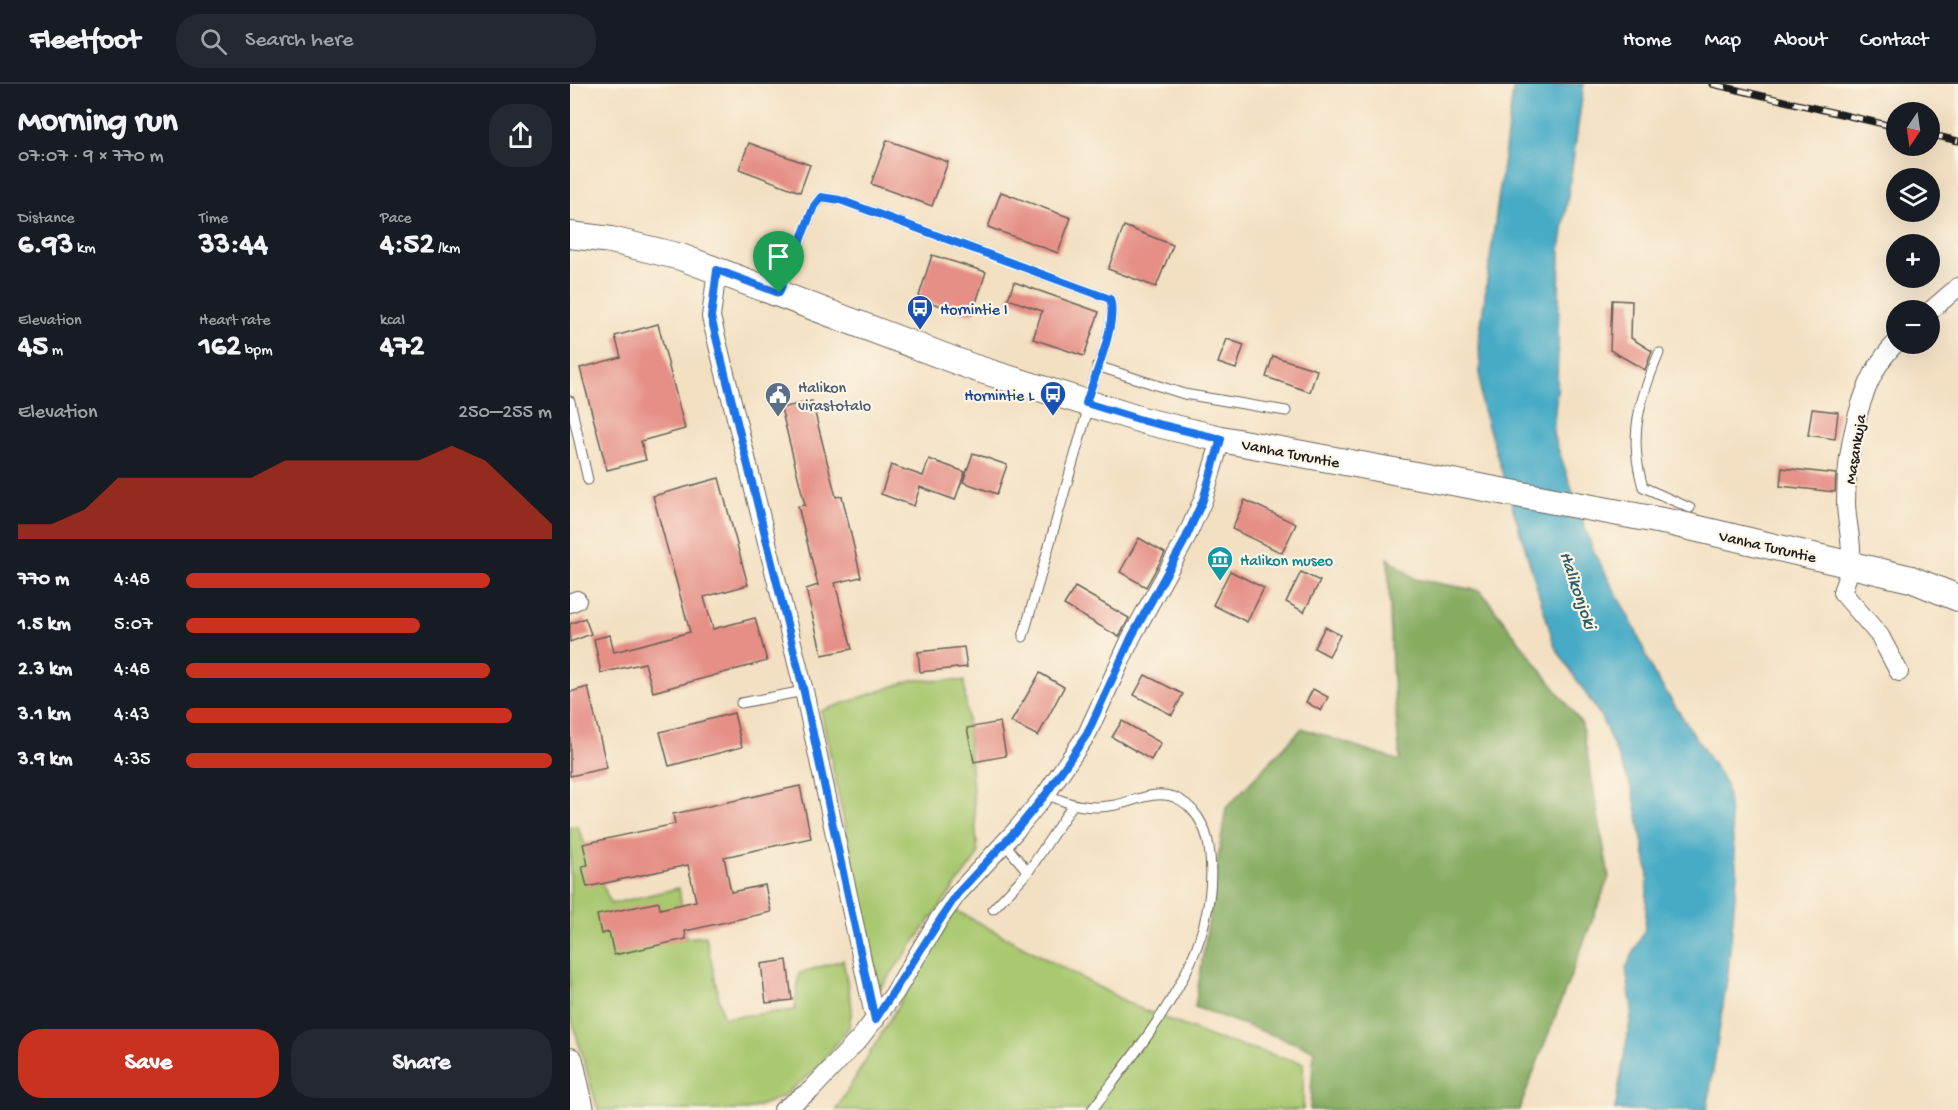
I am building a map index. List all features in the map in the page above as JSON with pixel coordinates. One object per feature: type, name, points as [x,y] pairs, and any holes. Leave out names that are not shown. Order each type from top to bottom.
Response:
[{"type":"street","name":"Vanha Turuntie","points":[[570,235],[611,240],[650,249],[717,270],[972,367],[1145,421],[1221,439],[1409,474],[1681,515],[1851,565],[1911,579],[1958,598]]},
{"type":"street","points":[[717,270],[711,317],[804,692],[875,1020]]},
{"type":"street","points":[[1940,303],[1958,287]]},
{"type":"street","name":"Masankuja","points":[[1851,565],[1846,501],[1855,430],[1870,378],[1886,354]]},
{"type":"street","points":[[783,1110],[811,1090],[833,1069],[875,1020],[894,994],[951,902],[1046,794],[1087,734],[1132,636],[1184,542],[1203,500],[1221,439]]},
{"type":"street","points":[[1851,565],[1842,592],[1880,636],[1899,672]]},
{"type":"street","points":[[570,1061],[581,1110]]},
{"type":"lane","points":[[779,293],[814,206],[821,197],[840,200],[1110,299],[1113,309],[1023,637]]},
{"type":"lane","points":[[1659,353],[1642,395],[1634,439],[1638,468],[1644,487],[1681,515]]},
{"type":"lane","points":[[1097,366],[1184,394],[1286,411]]},
{"type":"lane","points":[[570,401],[588,480]]},
{"type":"lane","points":[[741,704],[804,692]]},
{"type":"lane","points":[[1046,794],[1072,806],[1102,807],[1159,795],[1173,797],[1187,805],[1202,824],[1208,839],[1211,862],[1207,914],[1188,967],[1158,1019],[1092,1110]]},
{"type":"lane","points":[[993,909],[1028,872],[1072,806]]},
{"type":"lane","points":[[1004,843],[1028,872]]},
{"type":"green space","points":[[1388,558],[1415,579],[1481,591],[1582,724],[1609,877],[1519,1110],[1310,1110],[1314,1050],[1195,1007],[1226,808],[1302,728],[1400,761],[1392,667]]},
{"type":"green space","points":[[912,680],[964,681],[978,855],[879,990],[821,711]]},
{"type":"green space","points":[[577,826],[611,904],[679,888],[686,938],[706,936],[723,1018],[795,1010],[799,973],[843,960],[852,1008],[849,1027],[818,1068],[782,1097],[748,1110],[598,1110],[570,1013],[570,827]]},
{"type":"green space","points":[[955,910],[1134,1006],[1217,1039],[1303,1063],[1303,1110],[836,1110]]},
{"type":"water","name":"Halikonjoki","points":[[1514,84],[1584,84],[1560,251],[1557,389],[1553,434],[1592,548],[1635,629],[1654,674],[1726,784],[1737,873],[1728,973],[1707,1110],[1615,1110],[1632,1010],[1626,968],[1645,929],[1648,871],[1633,791],[1600,715],[1555,647],[1481,403],[1479,339]]},
{"type":"building","points":[[887,140],[948,162],[932,206],[871,184]]},
{"type":"building","points":[[749,143],[810,165],[800,192],[739,169]]},
{"type":"building","points":[[1001,192],[1071,218],[1058,253],[988,227]]},
{"type":"building","points":[[1124,226],[1173,245],[1156,287],[1108,269]]},
{"type":"building","points":[[932,255],[986,272],[972,315],[918,299]]},
{"type":"building","points":[[1014,282],[1099,312],[1084,356],[1033,339],[1042,311],[1008,299]]},
{"type":"building","points":[[1612,300],[1632,301],[1631,338],[1652,351],[1645,370],[1610,350]]},
{"type":"building","points":[[658,324],[685,429],[641,441],[646,460],[607,470],[580,368],[621,357],[615,336]]},
{"type":"building","points":[[1227,339],[1244,345],[1236,369],[1218,363]]},
{"type":"building","points":[[1273,356],[1317,370],[1310,392],[1266,377]]},
{"type":"building","points":[[812,401],[836,497],[842,496],[861,577],[835,583],[852,649],[822,655],[806,589],[818,585],[798,506],[805,505],[781,408]]},
{"type":"building","points":[[1812,409],[1838,412],[1835,439],[1808,435]]},
{"type":"building","points":[[973,453],[1007,465],[997,494],[963,482]]},
{"type":"building","points":[[929,459],[965,472],[955,500],[920,487],[914,506],[881,494],[891,465],[923,476]]},
{"type":"building","points":[[1782,468],[1836,474],[1835,492],[1780,486]]},
{"type":"building","points":[[719,478],[748,585],[704,597],[713,629],[755,618],[767,661],[653,692],[645,663],[601,673],[594,639],[610,635],[614,652],[690,632],[653,496]]},
{"type":"building","points":[[1245,500],[1296,524],[1282,553],[1232,529]]},
{"type":"building","points":[[1139,538],[1165,553],[1146,587],[1120,572]]},
{"type":"building","points":[[1230,571],[1264,588],[1247,622],[1213,605]]},
{"type":"building","points":[[1301,572],[1320,581],[1304,612],[1286,602]]},
{"type":"building","points":[[1075,587],[1129,618],[1119,637],[1064,605]]},
{"type":"building","points":[[585,618],[591,634],[570,642],[570,624]]},
{"type":"building","points":[[1325,627],[1340,635],[1329,656],[1314,648]]},
{"type":"building","points":[[964,647],[967,667],[920,672],[918,652]]},
{"type":"building","points":[[1040,673],[1064,687],[1038,736],[1011,722]]},
{"type":"building","points":[[1145,675],[1183,694],[1172,715],[1134,695]]},
{"type":"building","points":[[588,687],[607,768],[570,776],[570,692]]},
{"type":"building","points":[[1313,689],[1328,697],[1321,711],[1306,702]]},
{"type":"building","points":[[734,713],[742,747],[669,766],[660,732]]},
{"type":"building","points":[[1122,721],[1161,743],[1151,760],[1112,737]]},
{"type":"building","points":[[1000,722],[1006,756],[974,762],[967,728]]},
{"type":"building","points":[[800,786],[811,838],[724,857],[731,892],[765,885],[771,912],[685,931],[686,939],[614,955],[609,932],[601,934],[597,915],[659,902],[660,909],[696,901],[688,865],[587,887],[582,866],[588,865],[583,844],[675,824],[673,814]]},
{"type":"building","points":[[787,960],[792,1000],[766,1003],[761,964]]},
{"type":"railway","points":[[1712,84],[1886,125]]},
{"type":"railway","points":[[1940,137],[1958,141]]},
{"type":"place","name":"Hornintie I","points":[[920,331]]},
{"type":"place","name":"Hornintie L","points":[[1053,417]]},
{"type":"place","name":"Halikon virastotalo","points":[[778,418]]},
{"type":"place","name":"Halikon museo","points":[[1220,582]]},
{"type":"route","points":[[821,197],[840,200],[1110,299],[1113,309],[1110,324],[1086,403],[1145,421],[1221,439],[1203,500],[1184,542],[1132,636],[1087,734],[1046,794],[957,894],[875,1020],[861,965],[804,692],[711,317],[717,270],[779,293],[814,206],[821,197]]}]
